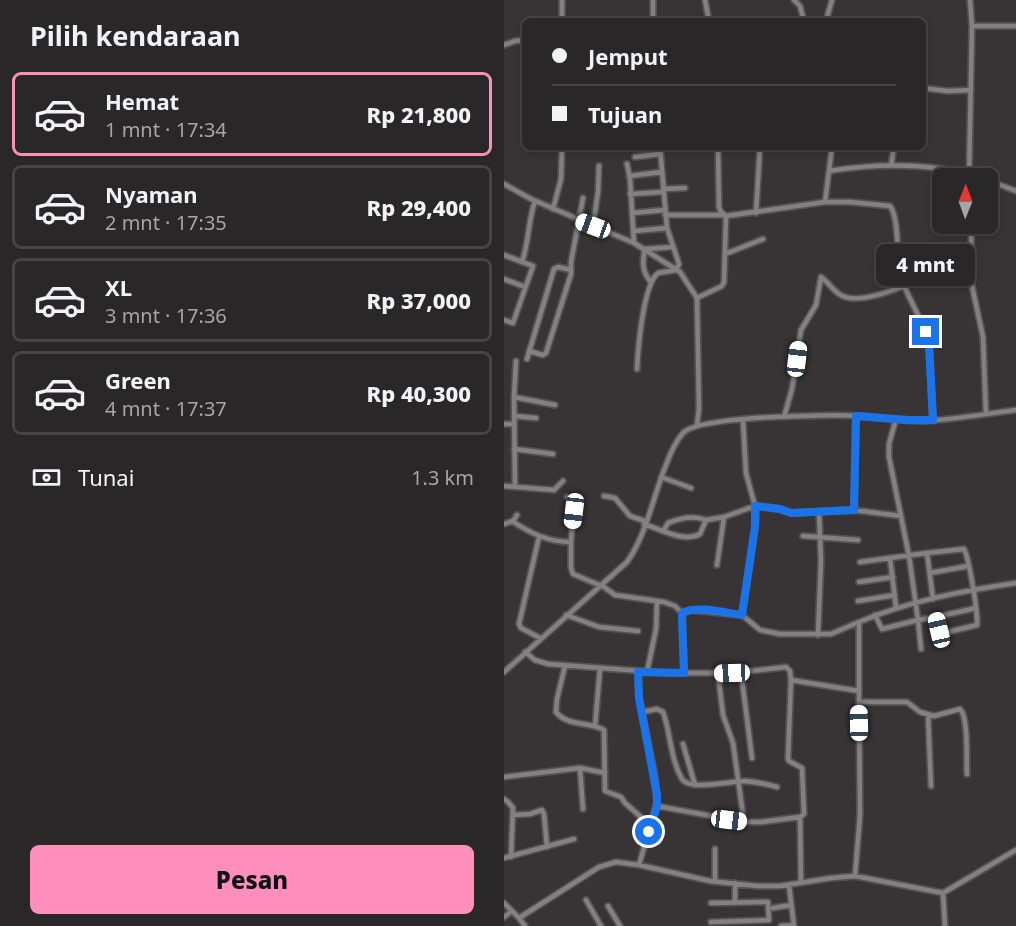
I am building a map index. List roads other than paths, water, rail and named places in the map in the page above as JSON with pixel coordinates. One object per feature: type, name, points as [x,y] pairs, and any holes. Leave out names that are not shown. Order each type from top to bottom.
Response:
[{"type":"street","points":[[562,0],[562,18]]},
{"type":"street","points":[[653,18],[654,0]]},
{"type":"street","points":[[705,0],[708,18]]},
{"type":"street","points":[[794,0],[800,6],[803,18]]},
{"type":"street","points":[[827,18],[832,0]]},
{"type":"street","points":[[969,168],[972,26],[970,0]]},
{"type":"street","points":[[972,26],[1016,26]]},
{"type":"street","points":[[504,45],[522,40]]},
{"type":"street","points":[[926,88],[971,90]]},
{"type":"street","points":[[553,209],[561,179],[562,150]]},
{"type":"street","points":[[660,150],[667,228],[679,264],[676,270]]},
{"type":"street","points":[[698,298],[723,285],[724,215],[719,210],[718,150]]},
{"type":"street","points":[[756,213],[760,150]]},
{"type":"street","points":[[825,202],[832,150]]},
{"type":"street","points":[[891,166],[894,150]]},
{"type":"street","points":[[635,157],[660,154]]},
{"type":"street","points":[[627,164],[634,243]]},
{"type":"street","points":[[593,226],[598,192],[598,166]]},
{"type":"street","points":[[829,171],[891,166],[932,169]]},
{"type":"street","points":[[629,176],[662,172]]},
{"type":"street","points":[[998,184],[1016,191]]},
{"type":"street","points":[[504,186],[579,221],[634,243],[676,270],[698,298],[699,409],[697,425]]},
{"type":"street","points":[[630,194],[685,188]]},
{"type":"street","points":[[529,351],[545,354],[572,274],[583,198]]},
{"type":"street","points":[[522,262],[528,245],[530,216],[535,201]]},
{"type":"street","points":[[632,213],[724,215],[756,213],[825,202],[890,206],[893,209],[895,220],[899,262],[905,266],[912,264]]},
{"type":"street","points":[[633,231],[667,228]]},
{"type":"street","points":[[970,234],[973,292],[982,337],[986,414]]},
{"type":"street","points":[[725,254],[763,239]]},
{"type":"street","points":[[645,249],[673,247]]},
{"type":"street","points":[[645,249],[643,267],[651,282]]},
{"type":"street","points":[[504,255],[533,266],[513,323],[504,320]]},
{"type":"street","points":[[527,359],[554,269],[558,267],[571,270]]},
{"type":"street","points":[[637,369],[640,332],[651,282],[658,273],[676,270]]},
{"type":"street","points":[[784,417],[792,389],[801,330],[816,305],[821,277],[838,294],[846,297],[883,295],[904,286],[911,280],[930,274],[972,271]]},
{"type":"street","points":[[504,279],[525,287]]},
{"type":"street","points":[[904,286],[926,332],[929,344],[933,420]]},
{"type":"street","points":[[515,487],[516,361]]},
{"type":"street","points":[[514,397],[555,405]]},
{"type":"street","points":[[504,672],[620,569],[633,554],[661,477],[677,441],[686,430],[697,425],[784,417],[856,416],[933,420],[1016,410]]},
{"type":"street","points":[[514,416],[536,418]]},
{"type":"street","points":[[854,510],[856,416]]},
{"type":"street","points":[[896,419],[889,444],[889,457],[909,556],[921,650]]},
{"type":"street","points":[[742,420],[746,473],[755,506],[755,527],[742,615]]},
{"type":"street","points":[[504,424],[514,424]]},
{"type":"street","points":[[514,449],[553,454]]},
{"type":"street","points":[[661,477],[691,488]]},
{"type":"street","points":[[504,486],[554,490],[563,481]]},
{"type":"street","points":[[603,496],[615,498],[630,516],[680,536],[696,536],[702,531],[706,520]]},
{"type":"street","points":[[567,497],[574,502],[571,542],[572,573],[615,595],[675,606],[682,613],[684,673]]},
{"type":"street","points":[[664,531],[668,523],[682,518],[699,517],[706,520],[724,517],[755,506],[780,509],[791,513],[854,510],[901,516]]},
{"type":"street","points":[[818,635],[821,538],[819,513]]},
{"type":"street","points":[[504,525],[517,515]]},
{"type":"street","points":[[717,565],[724,517]]},
{"type":"street","points":[[512,521],[539,537],[571,542]]},
{"type":"street","points":[[803,536],[858,540]]},
{"type":"street","points":[[539,537],[519,626],[540,638]]},
{"type":"street","points":[[860,562],[964,549],[977,623],[974,627],[942,632],[939,630],[936,616]]},
{"type":"street","points":[[927,553],[933,599]]},
{"type":"street","points":[[890,558],[896,607]]},
{"type":"street","points":[[930,573],[968,566]]},
{"type":"street","points":[[859,582],[893,577]]},
{"type":"street","points":[[682,613],[690,610],[742,615],[754,626],[768,632],[818,635],[839,632],[896,607],[972,589],[1016,583]]},
{"type":"street","points":[[858,601],[895,595]]},
{"type":"street","points":[[647,672],[656,629],[657,601]]},
{"type":"street","points":[[875,615],[882,629],[976,608]]},
{"type":"street","points":[[566,615],[599,627],[638,631]]},
{"type":"street","points":[[855,876],[860,814],[859,622]]},
{"type":"street","points":[[525,652],[540,662],[638,672],[718,674],[786,667],[790,671],[788,759],[800,766],[802,773],[804,816],[744,822],[657,806]]},
{"type":"street","points":[[565,666],[556,712],[561,718],[602,728],[604,732],[605,791],[621,797],[642,818],[649,832]]},
{"type":"street","points":[[595,726],[600,669]]},
{"type":"street","points":[[638,672],[639,698],[655,777],[657,806],[639,865]]},
{"type":"street","points":[[741,672],[752,758]]},
{"type":"street","points":[[718,674],[723,715],[733,743],[744,822]]},
{"type":"street","points":[[791,680],[858,691]]},
{"type":"street","points":[[859,702],[907,702],[928,715],[942,715],[955,710],[963,711],[967,774]]},
{"type":"street","points":[[642,712],[657,709],[663,712],[670,746],[679,773],[686,784],[738,781],[777,787]]},
{"type":"street","points":[[928,715],[931,786]]},
{"type":"street","points":[[683,744],[695,785]]},
{"type":"street","points":[[504,777],[580,768],[605,773]]},
{"type":"street","points":[[580,768],[583,809]]},
{"type":"street","points":[[504,800],[511,805],[513,815],[511,857]]},
{"type":"street","points":[[513,815],[530,814],[542,810],[547,847]]},
{"type":"street","points":[[800,817],[801,882]]},
{"type":"street","points":[[504,858],[574,839]]},
{"type":"street","points":[[715,881],[716,849]]},
{"type":"street","points":[[519,918],[605,864],[616,862],[735,883],[789,885],[855,876],[943,893],[1016,850]]},
{"type":"street","points":[[735,883],[735,903]]},
{"type":"street","points":[[781,926],[794,925],[789,885]]},
{"type":"street","points":[[943,893],[945,926]]},
{"type":"street","points":[[586,900],[601,926]]},
{"type":"street","points":[[711,903],[768,902],[769,920],[711,922]]},
{"type":"street","points":[[504,903],[525,926]]},
{"type":"street","points":[[773,908],[791,905]]},
{"type":"street","points":[[608,906],[620,926]]},
{"type":"street","points":[[504,917],[512,911]]}]
